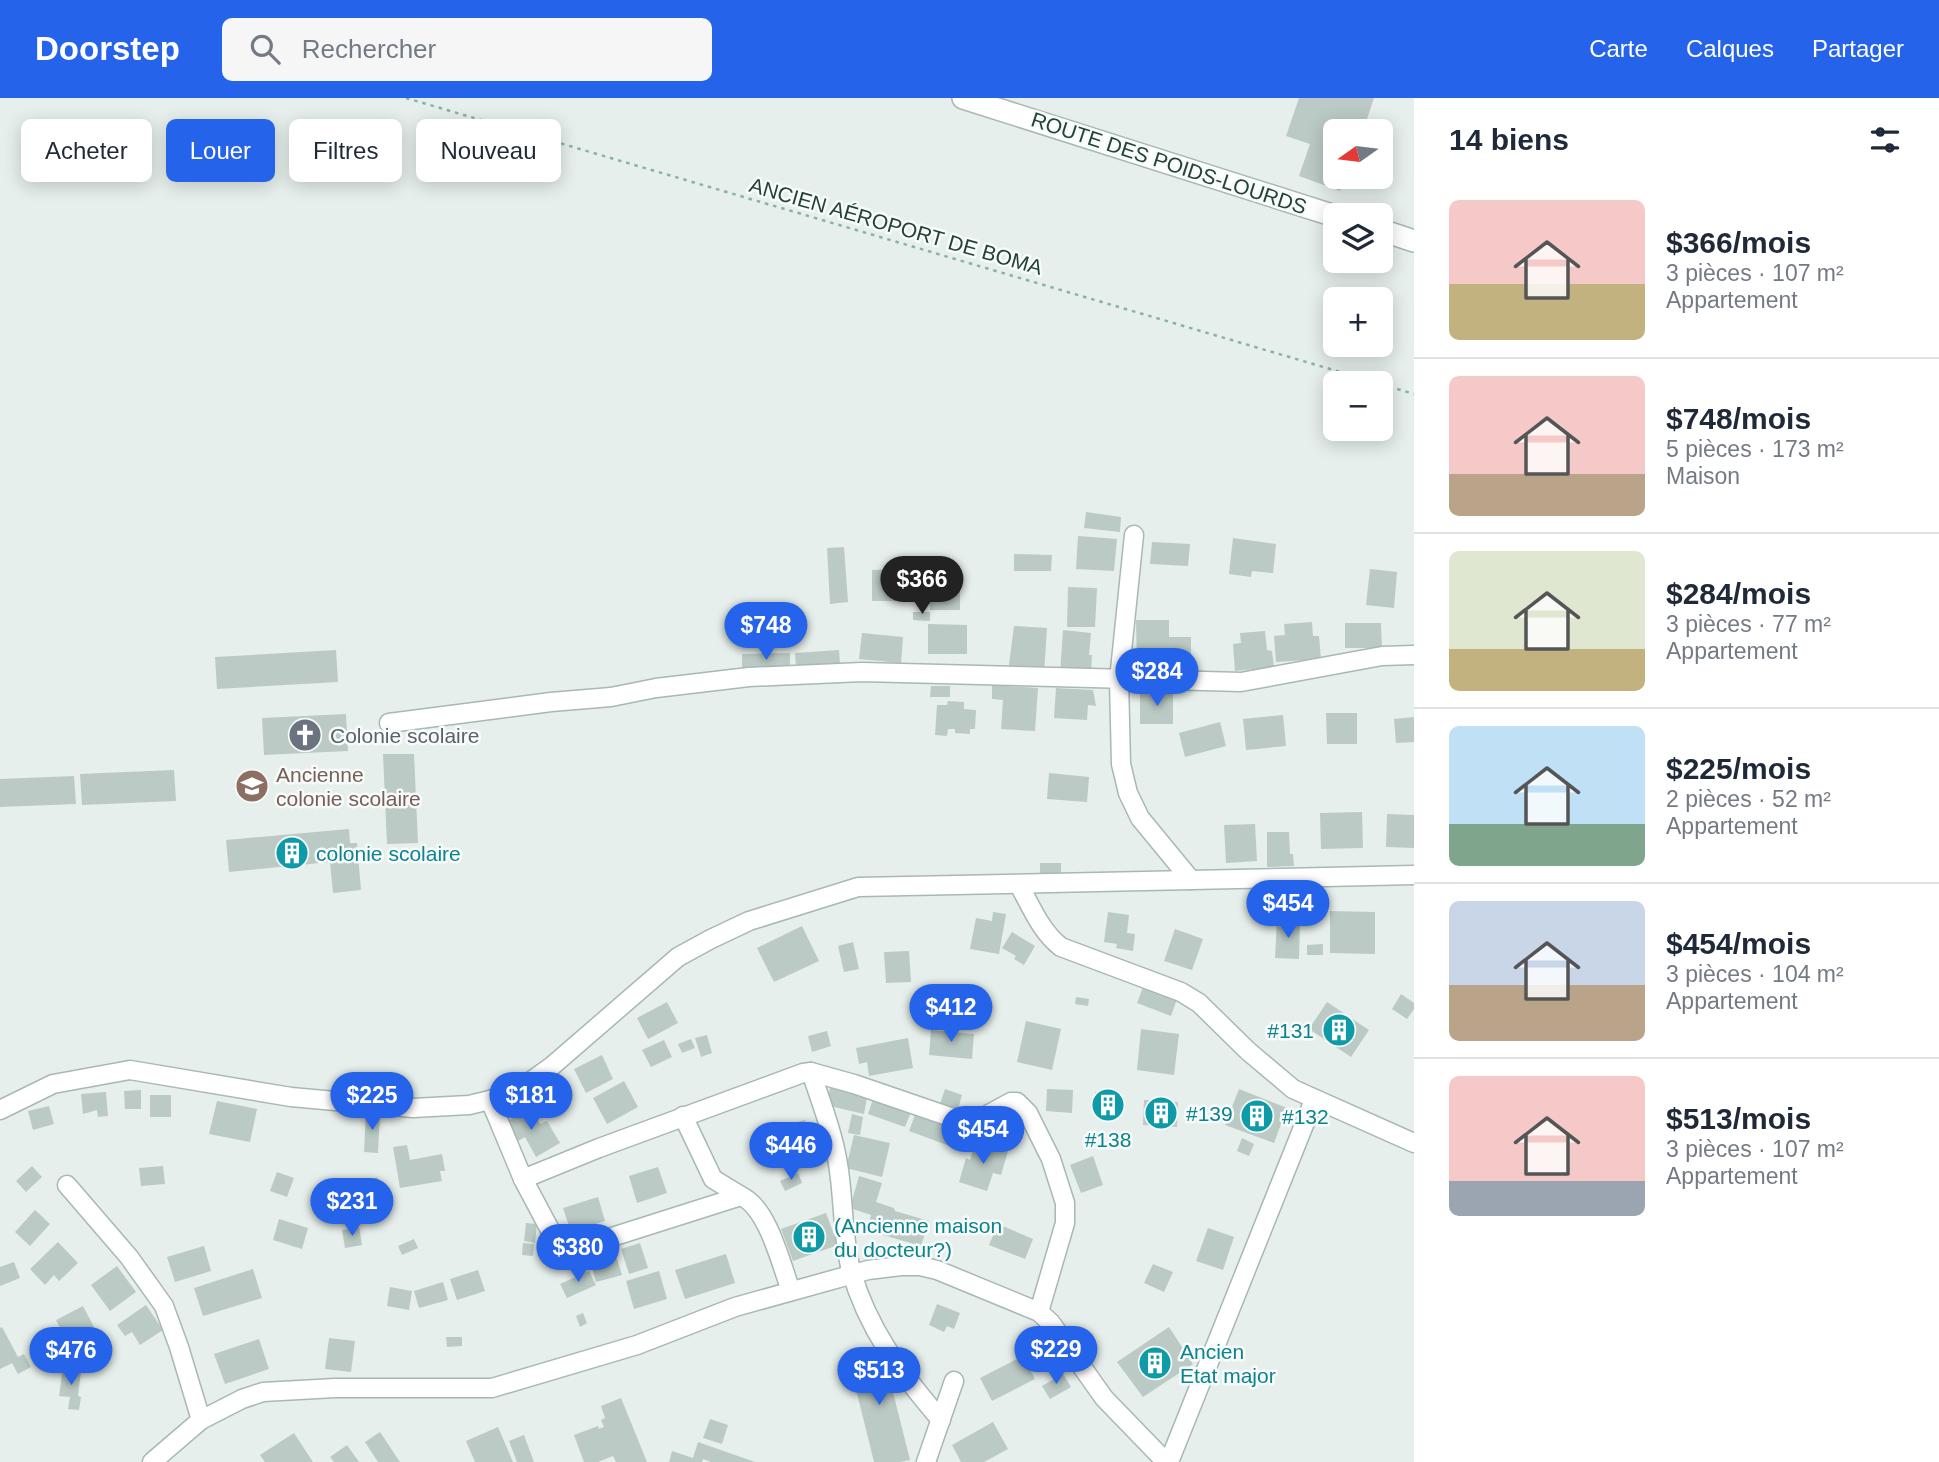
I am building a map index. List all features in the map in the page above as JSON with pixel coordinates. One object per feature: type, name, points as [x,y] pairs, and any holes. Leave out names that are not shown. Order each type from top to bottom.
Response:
[{"type":"street","name":"ROUTE DES POIDS-LOURDS","points":[[963,98],[1323,212]]},
{"type":"street","points":[[1393,234],[1414,241]]},
{"type":"street","points":[[1134,535],[1119,680],[1121,764],[1128,793],[1140,818],[1191,880]]},
{"type":"street","points":[[389,723],[611,697],[656,688],[749,677],[862,672],[1250,681],[1382,656],[1414,655]]},
{"type":"street","points":[[0,1110],[53,1084],[130,1070],[290,1097],[413,1108],[458,1107],[490,1100],[524,1086],[552,1066],[678,957],[750,921],[858,887],[1414,875]]},
{"type":"street","points":[[1019,885],[1042,926],[1061,947],[1181,992],[1199,1003],[1293,1089],[1414,1143]]},
{"type":"street","points":[[523,1179],[683,1116],[803,1073],[811,1072],[962,1121],[980,1119],[1017,1102],[1051,1159],[1065,1203],[1065,1223],[1039,1312]]},
{"type":"street","points":[[811,1072],[838,1165],[847,1254],[852,1274],[877,1334],[893,1362],[941,1420]]},
{"type":"street","points":[[490,1100],[523,1179],[558,1245],[571,1250],[741,1196]]},
{"type":"street","points":[[152,1462],[201,1420],[242,1399],[263,1392],[360,1388],[473,1390],[505,1386],[636,1345],[735,1307],[852,1274],[890,1267],[920,1266],[937,1270],[1039,1312],[1051,1323],[1104,1398],[1168,1462],[1314,1100]]},
{"type":"street","points":[[683,1116],[713,1179],[723,1188],[750,1200],[757,1208],[766,1224],[791,1291]]},
{"type":"street","points":[[67,1185],[129,1257],[164,1306],[201,1420]]},
{"type":"street","points":[[926,1462],[954,1381]]},
{"type":"path","name":"ANCIEN AÉROPORT DE BOMA","points":[[406,98],[1336,371]]},
{"type":"path","name":"ANCIEN AÉROPORT DE BOMA","points":[[1393,388],[1414,394]]},
{"type":"building","points":[[1299,98],[1374,98],[1367,119],[1323,119],[1323,185],[1299,176],[1310,144],[1286,136]]},
{"type":"building","points":[[1086,512],[1121,517],[1120,532],[1084,528]]},
{"type":"building","points":[[1078,536],[1117,539],[1114,571],[1076,569]]},
{"type":"building","points":[[1233,538],[1276,544],[1273,573],[1252,571],[1251,577],[1229,574]]},
{"type":"building","points":[[1152,542],[1190,544],[1188,566],[1150,564]]},
{"type":"building","points":[[844,547],[848,602],[830,604],[827,548]]},
{"type":"building","points":[[1014,554],[1052,555],[1051,571],[1014,571]]},
{"type":"building","points":[[909,569],[909,601],[872,601],[872,570]]},
{"type":"building","points":[[1370,569],[1397,572],[1394,608],[1366,605]]},
{"type":"building","points":[[929,575],[960,575],[960,610],[930,610]]},
{"type":"building","points":[[1068,587],[1097,588],[1095,627],[1067,627]]},
{"type":"building","points":[[913,612],[930,612],[930,621],[913,620]]},
{"type":"building","points":[[1136,620],[1169,620],[1169,637],[1191,637],[1191,665],[1171,665],[1170,671],[1137,671]]},
{"type":"building","points":[[1312,622],[1313,636],[1319,636],[1321,659],[1276,662],[1274,636],[1285,635],[1284,624]]},
{"type":"building","points":[[1345,623],[1381,623],[1382,648],[1345,648]]},
{"type":"building","points":[[928,624],[967,625],[967,654],[928,654]]},
{"type":"building","points":[[1014,626],[1047,628],[1044,674],[1008,672]]},
{"type":"building","points":[[1063,630],[1091,633],[1091,675],[1060,673]]},
{"type":"building","points":[[1265,631],[1267,650],[1272,651],[1274,667],[1235,671],[1233,644],[1241,643],[1240,633]]},
{"type":"building","points":[[862,633],[903,637],[901,663],[859,659]]},
{"type":"building","points":[[336,650],[338,682],[217,689],[215,657]]},
{"type":"building","points":[[839,650],[840,665],[796,667],[795,653]]},
{"type":"building","points":[[790,653],[790,669],[742,670],[742,654]]},
{"type":"building","points":[[992,685],[1038,688],[1035,731],[1001,729],[1003,700],[992,699]]},
{"type":"building","points":[[931,686],[950,686],[950,697],[930,697]]},
{"type":"building","points":[[1056,688],[1093,690],[1096,706],[1088,705],[1087,720],[1054,718]]},
{"type":"building","points":[[1173,691],[1173,724],[1140,724],[1140,692]]},
{"type":"building","points":[[948,701],[964,702],[964,709],[976,710],[975,729],[970,729],[970,734],[955,733],[955,729],[948,729],[947,736],[935,735],[937,705],[947,705]]},
{"type":"building","points":[[1326,713],[1357,713],[1357,744],[1327,744]]},
{"type":"building","name":"Colonie scolaire","points":[[346,714],[348,751],[264,755],[262,718]]},
{"type":"building","points":[[1283,715],[1286,746],[1246,750],[1243,719]]},
{"type":"building","points":[[1414,717],[1414,742],[1396,743],[1394,719]]},
{"type":"building","points":[[1220,722],[1226,746],[1185,757],[1179,733]]},
{"type":"building","name":"colonie scolaire","points":[[383,754],[414,754],[418,843],[387,844]]},
{"type":"building","points":[[174,770],[176,801],[82,805],[80,774]]},
{"type":"building","points":[[1049,773],[1089,777],[1087,802],[1047,799]]},
{"type":"building","points":[[74,776],[76,804],[0,807],[0,779]]},
{"type":"building","points":[[1362,812],[1363,848],[1321,849],[1320,813]]},
{"type":"building","points":[[1387,814],[1414,815],[1414,848],[1386,847]]},
{"type":"building","points":[[1255,824],[1257,861],[1226,863],[1224,825]]},
{"type":"building","name":"colonie scolaire","points":[[349,829],[350,843],[357,843],[361,890],[333,893],[330,862],[229,872],[226,840]]},
{"type":"building","points":[[1267,832],[1289,832],[1290,854],[1293,854],[1294,866],[1267,867]]},
{"type":"building","points":[[1040,863],[1061,863],[1061,877],[1040,877]]},
{"type":"building","points":[[1330,911],[1375,912],[1375,954],[1330,953]]},
{"type":"building","points":[[993,912],[1006,914],[999,954],[970,949],[976,918],[992,921]]},
{"type":"building","points":[[1108,912],[1129,915],[1127,933],[1135,934],[1133,951],[1116,948],[1117,944],[1104,942]]},
{"type":"building","points":[[1277,920],[1300,921],[1299,959],[1275,958]]},
{"type":"building","points":[[802,926],[819,961],[774,982],[757,948]]},
{"type":"building","points":[[1175,929],[1203,939],[1192,970],[1164,961]]},
{"type":"building","points":[[1012,932],[1035,946],[1024,965],[1014,959],[1016,956],[1002,948]]},
{"type":"building","points":[[853,942],[859,969],[844,972],[838,946]]},
{"type":"building","points":[[1323,944],[1323,955],[1307,955],[1307,945]]},
{"type":"building","points":[[909,951],[911,982],[886,983],[884,952]]},
{"type":"building","points":[[1143,987],[1177,999],[1171,1016],[1137,1003]]},
{"type":"building","points":[[1401,994],[1414,1003],[1414,1009],[1407,1019],[1392,1009]]},
{"type":"building","points":[[1076,997],[1089,999],[1088,1006],[1075,1004]]},
{"type":"building","points":[[667,1002],[678,1023],[648,1039],[637,1018]]},
{"type":"building","name":"#131","points":[[1327,1002],[1369,1030],[1351,1057],[1309,1029]]},
{"type":"building","points":[[1026,1021],[1061,1029],[1052,1070],[1017,1062]]},
{"type":"building","points":[[1141,1029],[1179,1034],[1174,1075],[1137,1070]]},
{"type":"building","points":[[931,1030],[974,1034],[972,1059],[929,1055]]},
{"type":"building","points":[[827,1031],[831,1046],[812,1052],[808,1036]]},
{"type":"building","points":[[707,1035],[712,1053],[701,1057],[695,1038]]},
{"type":"building","points":[[908,1038],[913,1068],[869,1076],[867,1062],[859,1064],[856,1048]]},
{"type":"building","points":[[691,1039],[695,1048],[682,1053],[678,1044]]},
{"type":"building","points":[[664,1040],[672,1057],[651,1067],[642,1050]]},
{"type":"building","points":[[602,1055],[613,1079],[586,1093],[574,1069]]},
{"type":"building","points":[[567,1080],[572,1092],[560,1097],[555,1086]]},
{"type":"building","points":[[624,1081],[638,1107],[607,1124],[593,1098]]},
{"type":"building","points":[[831,1084],[868,1092],[864,1114],[826,1105]]},
{"type":"building","points":[[945,1089],[962,1095],[956,1116],[938,1110]]},
{"type":"building","points":[[1047,1089],[1073,1090],[1072,1113],[1046,1111]]},
{"type":"building","name":"#132","points":[[1239,1089],[1287,1108],[1274,1143],[1225,1125]]},
{"type":"building","points":[[141,1090],[141,1109],[125,1109],[124,1091]]},
{"type":"building","points":[[106,1092],[108,1116],[98,1117],[97,1110],[83,1114],[81,1094]]},
{"type":"building","name":"#138","points":[[1095,1092],[1120,1092],[1120,1117],[1095,1117]]},
{"type":"building","points":[[150,1095],[171,1095],[171,1117],[150,1117]]},
{"type":"building","points":[[873,1099],[911,1112],[905,1127],[868,1114]]},
{"type":"building","name":"#139","points":[[1144,1100],[1178,1102],[1177,1127],[1143,1125]]},
{"type":"building","points":[[217,1101],[257,1109],[250,1142],[209,1134]]},
{"type":"building","points":[[49,1106],[54,1124],[33,1130],[28,1111]]},
{"type":"building","points":[[531,1108],[540,1124],[547,1121],[560,1143],[536,1157],[525,1137],[513,1144],[502,1124]]},
{"type":"building","points":[[366,1112],[380,1113],[378,1153],[364,1152]]},
{"type":"building","points":[[852,1114],[863,1117],[860,1135],[848,1133]]},
{"type":"building","points":[[915,1115],[960,1131],[955,1148],[909,1131]]},
{"type":"building","points":[[805,1120],[813,1147],[781,1156],[773,1129]]},
{"type":"building","points":[[1010,1120],[1021,1123],[1017,1137],[1006,1134]]},
{"type":"building","points":[[854,1135],[890,1143],[882,1177],[846,1168]]},
{"type":"building","points":[[1242,1138],[1254,1144],[1249,1156],[1237,1151]]},
{"type":"building","points":[[976,1141],[1008,1151],[1001,1175],[993,1173],[987,1191],[959,1182],[966,1158],[970,1160]]},
{"type":"building","points":[[407,1145],[410,1160],[442,1154],[445,1171],[440,1171],[442,1181],[400,1188],[393,1147]]},
{"type":"building","points":[[1093,1156],[1103,1185],[1081,1193],[1070,1165]]},
{"type":"building","points":[[32,1166],[42,1177],[26,1192],[16,1181]]},
{"type":"building","points":[[163,1166],[165,1184],[141,1186],[139,1168]]},
{"type":"building","points":[[658,1167],[667,1193],[637,1203],[629,1176]]},
{"type":"building","points":[[277,1172],[294,1178],[287,1197],[270,1191]]},
{"type":"building","points":[[798,1173],[802,1183],[785,1191],[780,1181]]},
{"type":"building","points":[[859,1176],[882,1183],[876,1202],[929,1221],[921,1246],[883,1235],[886,1225],[870,1220],[871,1215],[850,1208]]},
{"type":"building","points":[[377,1177],[392,1206],[373,1216],[358,1187]]},
{"type":"building","points":[[598,1197],[605,1221],[571,1232],[563,1208]]},
{"type":"building","points":[[35,1210],[50,1224],[30,1246],[15,1232]]},
{"type":"building","name":"(Ancienne maison du docteur?)","points":[[826,1213],[838,1245],[793,1261],[781,1229]]},
{"type":"building","points":[[279,1219],[308,1228],[302,1249],[273,1240]]},
{"type":"building","points":[[526,1223],[537,1224],[535,1243],[524,1241]]},
{"type":"building","points":[[998,1224],[1033,1239],[1025,1259],[989,1245]]},
{"type":"building","points":[[359,1227],[362,1245],[345,1248],[342,1230]]},
{"type":"building","points":[[1208,1228],[1234,1237],[1223,1270],[1196,1261]]},
{"type":"building","points":[[414,1239],[418,1248],[402,1255],[398,1246]]},
{"type":"building","points":[[58,1242],[78,1263],[59,1281],[54,1275],[45,1285],[30,1269]]},
{"type":"building","points":[[523,1243],[534,1244],[533,1256],[522,1255]]},
{"type":"building","points":[[612,1243],[622,1275],[596,1282],[587,1251]]},
{"type":"building","points":[[640,1243],[648,1268],[629,1274],[621,1249]]},
{"type":"building","points":[[204,1246],[211,1271],[175,1282],[167,1257]]},
{"type":"building","points":[[726,1254],[735,1283],[685,1299],[675,1270]]},
{"type":"building","points":[[583,1258],[586,1266],[578,1270],[574,1262]]},
{"type":"building","points":[[14,1262],[20,1278],[0,1286],[0,1267]]},
{"type":"building","points":[[1153,1264],[1173,1272],[1164,1292],[1144,1283]]},
{"type":"building","points":[[117,1266],[136,1292],[110,1311],[91,1285]]},
{"type":"building","points":[[253,1269],[262,1298],[203,1316],[194,1288]]},
{"type":"building","points":[[478,1270],[485,1291],[457,1300],[450,1279]]},
{"type":"building","points":[[589,1271],[596,1285],[567,1298],[560,1284]]},
{"type":"building","points":[[659,1271],[667,1299],[634,1309],[626,1281]]},
{"type":"building","points":[[443,1282],[448,1300],[419,1308],[414,1291]]},
{"type":"building","points":[[390,1287],[412,1291],[409,1310],[387,1306]]},
{"type":"building","points":[[937,1304],[960,1313],[954,1329],[947,1326],[944,1332],[929,1325]]},
{"type":"building","points":[[146,1305],[163,1330],[140,1345],[132,1332],[125,1336],[117,1325]]},
{"type":"building","points":[[83,1306],[95,1329],[68,1343],[56,1320]]},
{"type":"building","points":[[583,1313],[587,1323],[580,1327],[576,1316]]},
{"type":"building","points":[[2,1327],[18,1357],[24,1354],[31,1367],[18,1374],[12,1363],[0,1369]]},
{"type":"building","name":"Ancien Etat major","points":[[1169,1327],[1193,1364],[1143,1397],[1117,1362]]},
{"type":"building","points":[[446,1337],[462,1337],[462,1346],[447,1347]]},
{"type":"building","points":[[329,1338],[355,1341],[351,1372],[325,1369]]},
{"type":"building","points":[[259,1339],[269,1369],[225,1384],[214,1354]]},
{"type":"building","points":[[882,1348],[910,1460],[874,1462],[848,1357]]},
{"type":"building","points":[[1023,1356],[1035,1379],[992,1401],[980,1378]]},
{"type":"building","points":[[63,1368],[81,1371],[79,1410],[68,1409],[70,1397],[59,1396]]},
{"type":"building","points":[[1063,1374],[1071,1387],[1050,1399],[1042,1386]]},
{"type":"building","points":[[621,1398],[647,1462],[616,1462],[613,1456],[598,1462],[584,1462],[574,1435],[598,1426],[599,1429],[604,1427],[601,1420],[605,1418],[601,1406]]},
{"type":"building","points":[[710,1419],[728,1425],[722,1444],[703,1438]]},
{"type":"building","points":[[993,1422],[1008,1449],[984,1462],[961,1462],[952,1445]]},
{"type":"building","points":[[498,1427],[513,1462],[475,1462],[466,1441]]},
{"type":"building","points":[[380,1432],[400,1462],[378,1462],[365,1442]]},
{"type":"building","points":[[294,1433],[313,1462],[265,1462],[260,1455]]},
{"type":"building","points":[[524,1435],[534,1462],[517,1462],[509,1441]]},
{"type":"building","points":[[698,1442],[755,1462],[711,1462],[703,1459],[702,1462],[669,1462],[672,1451],[693,1458]]},
{"type":"building","points":[[347,1445],[359,1462],[334,1462],[330,1457]]},
{"type":"place","name":"Colonie scolaire","points":[[305,735]]},
{"type":"place","name":"Ancienne colonie scolaire","points":[[252,786]]},
{"type":"place","name":"colonie scolaire","points":[[292,853]]},
{"type":"place","name":"#131","points":[[1339,1030]]},
{"type":"place","name":"#138","points":[[1108,1105]]},
{"type":"place","name":"#139","points":[[1161,1113]]},
{"type":"place","name":"#132","points":[[1257,1116]]},
{"type":"place","name":"(Ancienne maison du docteur?)","points":[[809,1237]]},
{"type":"place","name":"Ancien Etat major","points":[[1155,1363]]}]
